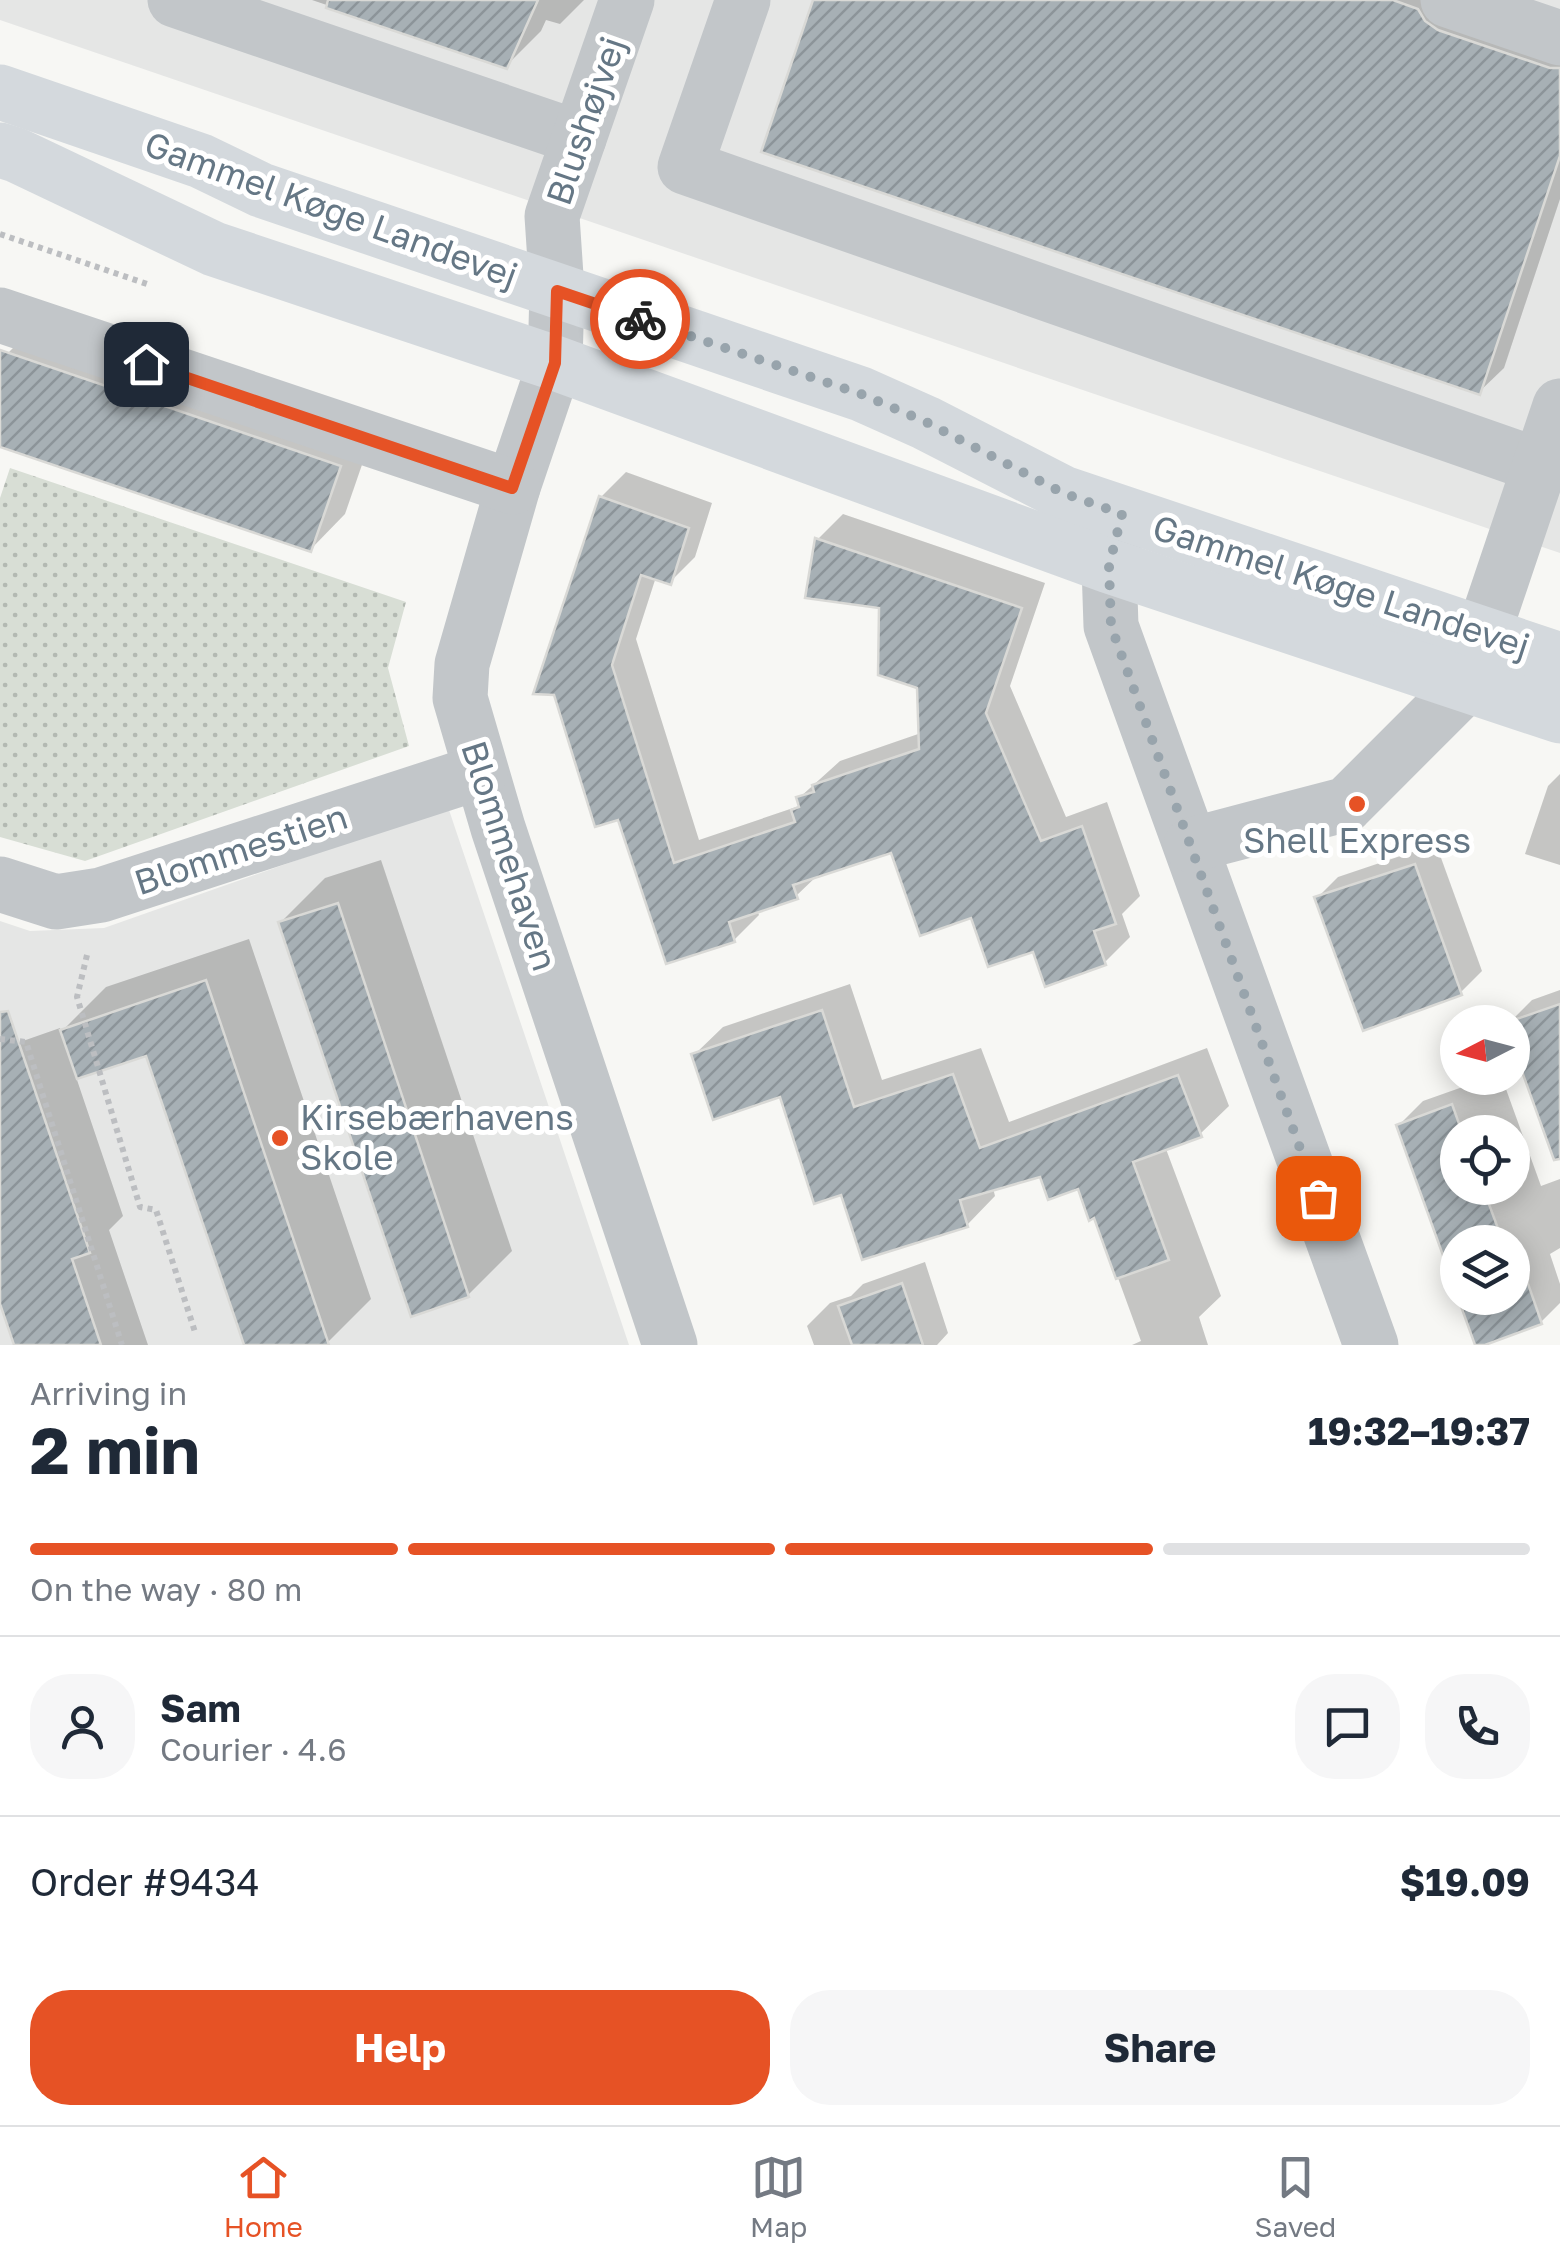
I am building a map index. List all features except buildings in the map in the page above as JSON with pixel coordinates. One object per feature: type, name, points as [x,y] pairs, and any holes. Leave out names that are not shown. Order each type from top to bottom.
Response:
[{"type":"main road","name":"Gammel Køge Landevej","points":[[0,92],[201,161],[261,190],[861,394],[926,422],[1063,493],[1560,660]]},
{"type":"main road","name":"Gammel Køge Landevej","points":[[0,150],[214,250],[555,363],[1109,566],[1560,716]]},
{"type":"street","points":[[175,0],[579,138]]},
{"type":"street","name":"Blushøjvej","points":[[555,363],[557,291],[552,216],[628,0]]},
{"type":"street","points":[[742,0],[684,167],[1540,466]]},
{"type":"street","points":[[1448,0],[1560,38]]},
{"type":"street","points":[[0,315],[512,488]]},
{"type":"street","name":"Blommehaven","points":[[555,363],[512,488],[462,664],[460,698],[480,772],[670,1345]]},
{"type":"street","points":[[1192,845],[1347,804],[1466,685],[1560,406]]},
{"type":"street","points":[[1122,514],[1109,566],[1111,626],[1371,1345]]},
{"type":"street","name":"Blommestien","points":[[0,884],[56,902],[101,896],[480,772]]},
{"type":"path","points":[[101,896],[76,997],[140,1207],[156,1210],[195,1332]]},
{"type":"path","points":[[0,1039],[26,1042],[122,1345]]},
{"type":"shaded area","points":[[0,0],[1560,0],[1560,553],[0,20]]},
{"type":"shaded area","points":[[10,468],[406,602],[388,668],[409,746],[85,861],[0,837],[0,498]]},
{"type":"shaded area","name":"Kirsebærhavens Skole","points":[[448,807],[629,1345],[0,1345],[0,921],[30,931],[104,928]]},
{"type":"way so far","points":[[640,319],[861,394],[926,422],[1063,493],[1122,514],[1109,566],[1111,626],[1318,1198]]},
{"type":"place","name":"Shell Express","points":[[1357,804]]},
{"type":"place","name":"Kirsebærhavens Skole","points":[[280,1138]]},
{"type":"route","points":[[146,364],[512,488],[555,363],[557,291],[640,319]]}]
